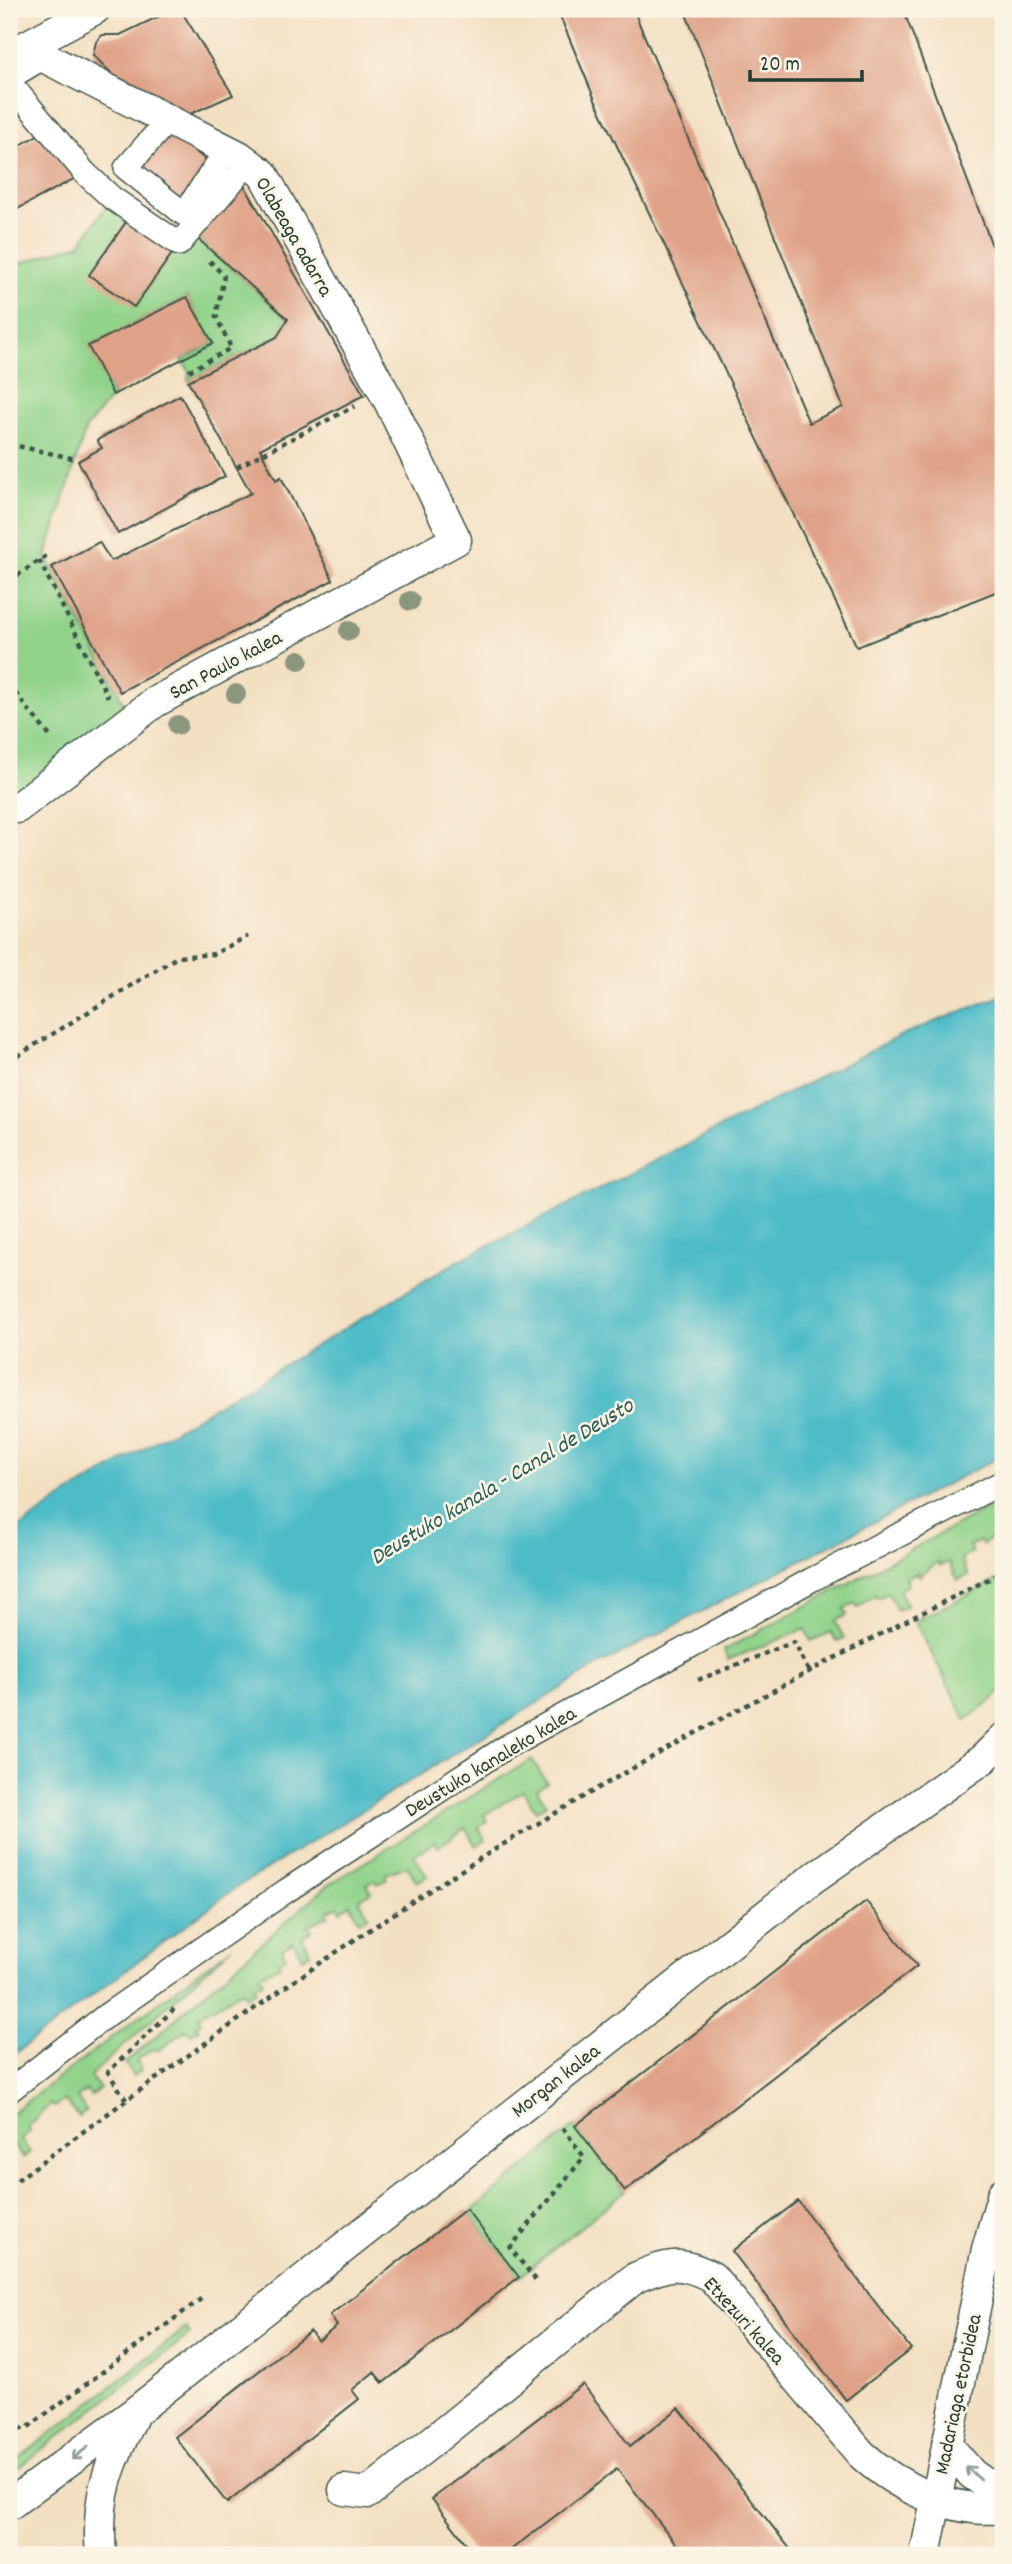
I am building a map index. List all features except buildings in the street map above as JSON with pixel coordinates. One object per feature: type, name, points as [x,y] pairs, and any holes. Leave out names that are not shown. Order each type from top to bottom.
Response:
[{"type":"street","points":[[95,9],[24,52],[9,80],[46,130],[99,187],[179,244],[238,156]]},
{"type":"street","points":[[24,52],[168,120],[126,168],[184,214],[238,156]]},
{"type":"street","name":"Olabeaga adarra","points":[[168,120],[238,156],[263,174],[382,389],[456,540]]},
{"type":"street","name":"San Paulo kalea","points":[[9,807],[17,807],[155,702],[456,540]]},
{"type":"street","name":"Deustuko kanaleko kalea","points":[[9,2091],[104,2017],[286,1891],[506,1747],[811,1580],[1003,1482]]},
{"type":"street","name":"Morgan kalea","points":[[9,2505],[135,2412],[812,1879],[997,1749]]},
{"type":"street","name":"Madariaga etorbidea","points":[[925,2555],[987,2249],[1003,2193]]},
{"type":"street","name":"Etxezuri kalea","points":[[344,2490],[368,2493],[635,2278],[666,2265],[689,2266],[712,2277],[861,2454],[879,2471],[935,2501],[1003,2508]]},
{"type":"street","name":"Morgan kalea","points":[[102,2555],[98,2519],[105,2476],[135,2412]]},
{"type":"street","points":[[947,2445],[972,2474],[1003,2496]]},
{"type":"path","points":[[185,234],[224,276],[216,316],[231,348],[189,371]]},
{"type":"path","points":[[237,467],[365,401]]},
{"type":"path","points":[[9,444],[76,459]]},
{"type":"path","points":[[9,581],[46,556]]},
{"type":"path","points":[[39,560],[110,701],[118,696]]},
{"type":"path","points":[[9,685],[58,745]]},
{"type":"path","points":[[9,1061],[177,957],[214,954],[247,936]]},
{"type":"path","points":[[9,2186],[126,2100],[370,1930],[506,1842],[786,1682],[1003,1572]]},
{"type":"path","points":[[536,2280],[510,2248],[584,2157],[563,2128]]},
{"type":"path","points":[[9,2431],[27,2428],[205,2296]]},
{"type":"green space","points":[[112,198],[133,212],[134,307],[188,230],[288,319],[277,337],[188,381],[189,371],[182,360],[213,343],[187,297],[89,346],[113,395],[86,428],[46,556],[132,719],[9,807],[9,267],[80,244]]},
{"type":"green space","points":[[1003,1500],[1003,1537],[1000,1532],[982,1545],[980,1541],[969,1546],[972,1553],[961,1559],[968,1575],[958,1580],[949,1562],[940,1566],[938,1562],[919,1576],[918,1572],[906,1578],[908,1585],[899,1590],[907,1605],[897,1610],[888,1593],[877,1598],[875,1595],[858,1607],[855,1603],[844,1609],[847,1615],[835,1621],[844,1638],[836,1642],[831,1632],[811,1641],[805,1629],[728,1660],[724,1650]]},
{"type":"green space","points":[[1003,1577],[1003,1691],[966,1720],[915,1621]]},
{"type":"green space","points":[[532,1759],[547,1783],[537,1790],[546,1804],[536,1811],[523,1791],[484,1815],[487,1821],[478,1827],[486,1840],[476,1846],[465,1828],[438,1847],[435,1842],[414,1855],[427,1876],[417,1882],[407,1866],[385,1874],[387,1879],[378,1884],[375,1880],[367,1884],[371,1892],[359,1900],[369,1916],[360,1921],[350,1904],[341,1911],[338,1906],[327,1912],[329,1916],[308,1925],[312,1931],[302,1937],[311,1953],[303,1958],[293,1942],[282,1949],[286,1957],[278,1962],[280,1966],[259,1975],[263,1981],[254,1987],[256,1991],[246,1997],[242,1991],[198,2016],[201,2022],[196,2025],[199,2029],[190,2035],[186,2030],[158,2051],[155,2048],[136,2060],[142,2070],[133,2076],[125,2063],[328,1885]]},
{"type":"green space","points":[[232,1947],[90,2076],[100,2089],[91,2096],[86,2090],[77,2098],[86,2111],[79,2117],[64,2100],[54,2107],[51,2104],[27,2126],[31,2131],[20,2139],[30,2152],[23,2158],[11,2143],[9,2144],[9,2115]]},
{"type":"green space","points":[[575,2126],[625,2191],[519,2277],[469,2213]]},
{"type":"green space","points":[[186,2328],[190,2334],[9,2475],[9,2466]]},
{"type":"water","name":"Deustuko kanala - Canal de Deusto","points":[[1003,995],[1003,1455],[599,1665],[234,1889],[9,2058],[9,1535],[68,1494],[456,1262],[904,1034]]}]
